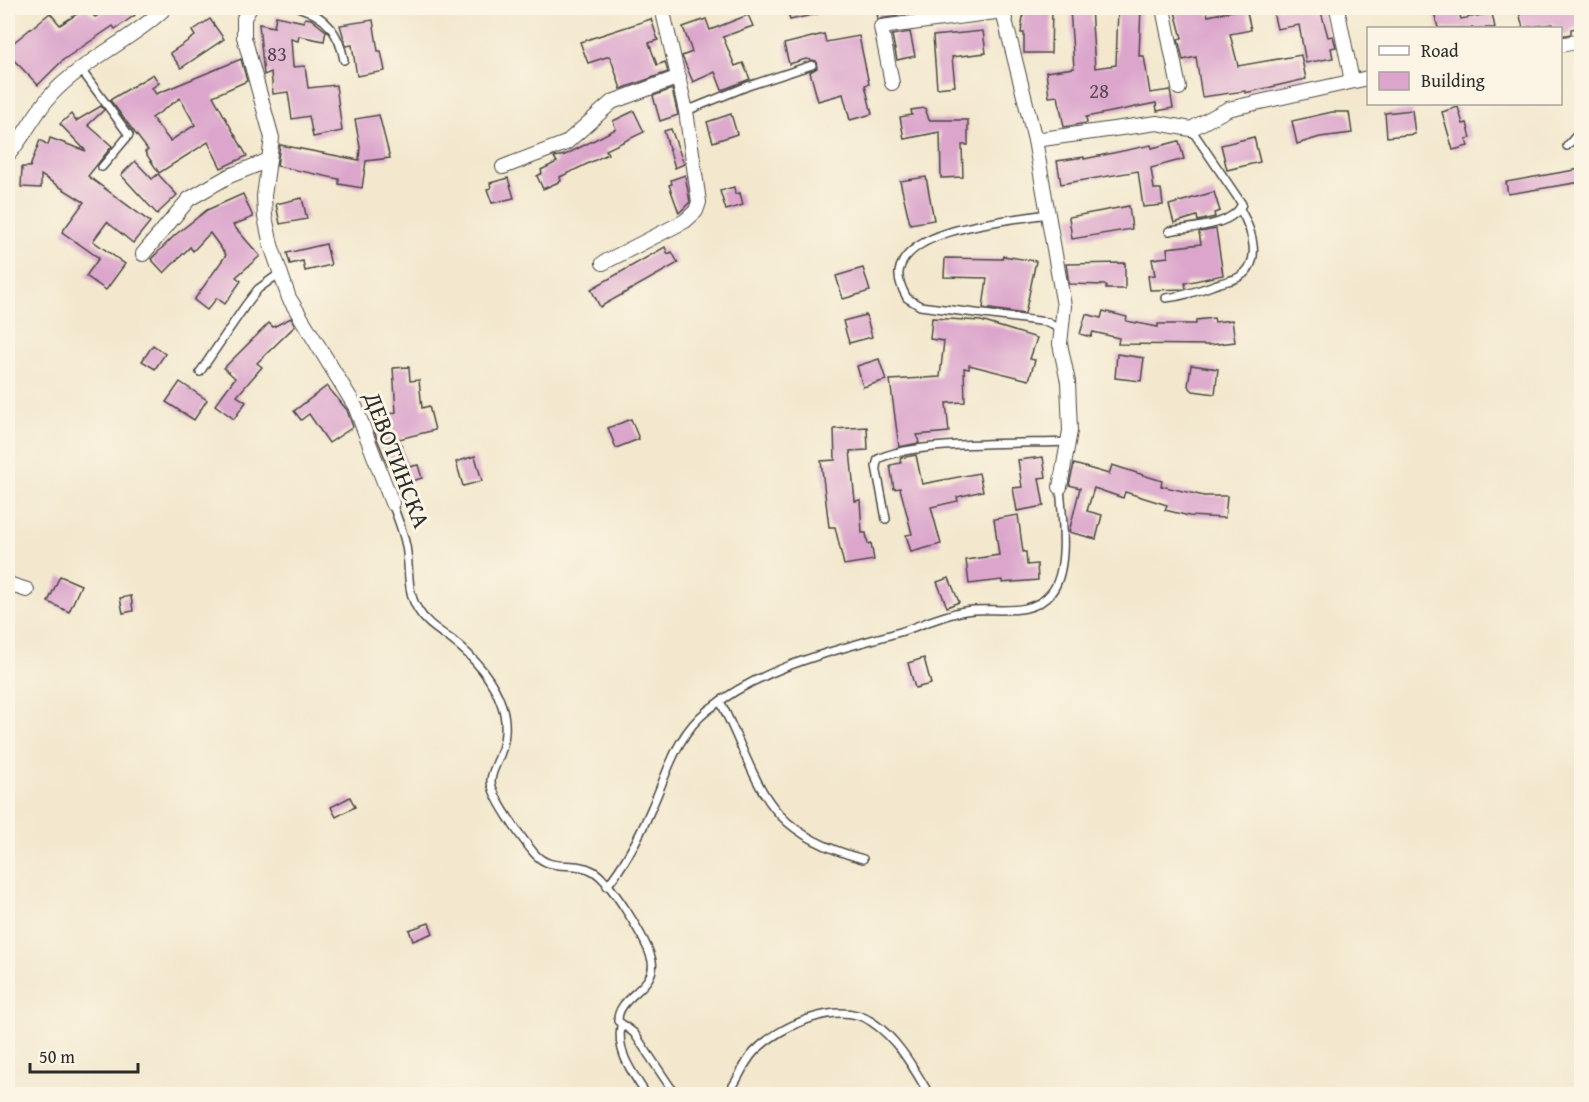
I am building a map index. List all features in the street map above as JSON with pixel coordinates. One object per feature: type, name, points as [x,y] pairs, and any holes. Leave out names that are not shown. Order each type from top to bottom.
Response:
[{"type":"street","points":[[8,156],[52,94],[151,21],[165,8]]},
{"type":"street","name":"ДЕВОТИНСКА","points":[[250,8],[244,18],[244,37],[270,121],[272,138],[265,217],[280,273],[304,326],[356,406],[392,503]]},
{"type":"street","points":[[603,263],[685,221],[696,211],[699,202],[686,111],[662,8]]},
{"type":"street","points":[[1163,8],[1179,88]]},
{"type":"street","points":[[1337,8],[1352,81]]},
{"type":"street","points":[[892,83],[881,27],[1002,9],[1035,140],[1064,306],[1061,353],[1070,398],[1068,442],[1060,487]]},
{"type":"street","points":[[1562,45],[1581,41]]},
{"type":"street","points":[[503,167],[566,143],[612,102],[679,77]]},
{"type":"street","points":[[1035,140],[1157,123],[1191,129],[1228,109],[1367,78]]},
{"type":"street","points":[[143,254],[189,199],[229,176],[270,160]]},
{"type":"street","points":[[8,584],[27,590]]},
{"type":"lane","points":[[300,8],[317,13],[326,21],[339,40],[344,60]]},
{"type":"lane","points":[[686,111],[812,65]]},
{"type":"lane","points":[[82,71],[129,135],[102,167]]},
{"type":"lane","points":[[1166,297],[1180,296],[1237,278],[1249,269],[1253,259],[1252,239],[1240,209],[1240,198],[1191,129]]},
{"type":"lane","points":[[1567,146],[1581,129]]},
{"type":"lane","points":[[1169,231],[1218,221],[1240,209]]},
{"type":"lane","points":[[1048,214],[998,222],[931,238],[914,248],[904,259],[899,273],[907,298],[920,306],[1047,322],[1061,330]]},
{"type":"lane","points":[[200,372],[244,306],[258,289],[280,273]]},
{"type":"lane","points":[[886,519],[876,466],[878,459],[886,455],[933,448],[1068,442]]},
{"type":"lane","points":[[607,886],[646,822],[684,735],[699,717],[720,701],[782,667],[963,611],[1030,608],[1043,601],[1055,589],[1061,571],[1060,487]]},
{"type":"lane","name":"ДЕВОТИНСКА","points":[[392,503],[405,542],[412,597],[422,616],[478,665],[493,685],[502,707],[504,741],[491,781],[496,801],[538,857],[557,866],[577,866],[592,871],[607,886],[633,923],[652,960],[649,978],[620,1010],[618,1021],[621,1026]]},
{"type":"lane","points":[[720,701],[757,784],[778,814],[821,844],[863,859]]},
{"type":"lane","points":[[727,1095],[747,1061],[776,1034],[793,1024],[815,1017],[850,1015],[873,1022],[896,1043],[929,1095]]},
{"type":"lane","points":[[646,1095],[623,1056],[621,1026],[634,1033],[675,1095]]},
{"type":"building","points":[[86,8],[95,17],[109,8],[130,8],[135,15],[115,29],[113,26],[63,60],[38,85],[8,54],[8,47],[50,13],[60,25]]},
{"type":"building","points":[[787,8],[825,8],[825,12],[790,20]]},
{"type":"building","points":[[876,8],[929,8],[930,12],[878,19]]},
{"type":"building","points":[[1024,8],[1052,8],[1051,53],[1024,53],[1024,33],[1021,33]]},
{"type":"building","points":[[1070,8],[1091,8],[1095,68],[1116,65],[1118,8],[1141,8],[1139,56],[1144,56],[1150,93],[1170,90],[1173,108],[1157,111],[1156,103],[1086,117],[1087,123],[1064,127],[1058,96],[1049,97],[1046,72],[1074,68]]},
{"type":"building","points":[[1174,8],[1206,8],[1208,16],[1246,8],[1251,30],[1230,34],[1238,66],[1301,55],[1306,79],[1245,93],[1245,91],[1202,97],[1196,57],[1183,60],[1178,39],[1182,38]]},
{"type":"building","points":[[1272,8],[1293,8],[1294,11],[1320,8],[1328,37],[1333,36],[1336,47],[1331,48],[1333,58],[1306,63],[1299,25],[1277,29]]},
{"type":"building","points":[[1433,8],[1454,8],[1454,12],[1459,11],[1461,19],[1492,13],[1495,27],[1438,27]]},
{"type":"building","points":[[1518,8],[1546,8],[1546,10],[1581,8],[1581,27],[1571,29],[1571,34],[1562,36],[1562,27],[1554,27],[1553,24],[1523,27]]},
{"type":"building","points":[[748,15],[753,26],[723,37],[735,66],[743,63],[750,79],[722,90],[715,72],[693,82],[682,56],[692,52],[683,27],[706,19],[710,30]]},
{"type":"building","points":[[276,16],[304,22],[305,18],[311,19],[326,31],[324,41],[299,36],[298,41],[291,39],[293,67],[305,66],[308,88],[336,85],[342,131],[313,137],[309,116],[292,119],[288,92],[273,94],[271,72],[264,75],[259,24],[274,27]]},
{"type":"building","points":[[210,19],[224,39],[181,68],[170,53],[195,36],[192,31]]},
{"type":"building","points":[[651,19],[658,40],[649,43],[657,65],[665,62],[668,72],[621,89],[610,56],[588,63],[580,42]]},
{"type":"building","points":[[373,20],[378,51],[381,51],[385,71],[357,76],[352,45],[346,46],[340,25]]},
{"type":"building","points":[[983,31],[986,53],[952,57],[955,86],[937,88],[933,36]]},
{"type":"building","points":[[910,32],[915,56],[897,60],[892,35]]},
{"type":"building","points":[[824,34],[826,42],[859,36],[869,84],[865,85],[872,114],[850,120],[843,94],[818,101],[810,72],[817,68],[816,61],[806,59],[789,64],[784,44]]},
{"type":"building","points":[[241,59],[247,81],[213,96],[247,156],[221,168],[208,142],[159,173],[145,152],[148,150],[110,100],[153,74],[159,83],[152,88],[156,94]],"holes":[[[180,98],[195,125],[170,141],[152,118]]]},
{"type":"building","points":[[672,89],[678,115],[660,121],[653,96]]},
{"type":"building","points":[[101,106],[104,110],[88,125],[112,146],[88,176],[150,222],[133,243],[107,222],[93,241],[125,264],[106,290],[86,276],[99,258],[62,232],[84,202],[41,175],[41,188],[21,187],[22,167],[30,167],[40,140],[48,145],[50,138],[86,151],[60,124],[71,114],[76,121]]},
{"type":"building","points":[[1458,107],[1463,124],[1467,123],[1471,138],[1466,139],[1468,146],[1453,150],[1442,112]]},
{"type":"building","points":[[925,108],[929,120],[968,120],[968,145],[962,145],[963,177],[941,178],[940,132],[904,139],[900,117],[912,115],[911,110]]},
{"type":"building","points":[[1412,110],[1415,134],[1387,137],[1385,113]]},
{"type":"building","points":[[634,111],[644,132],[606,150],[608,154],[560,177],[561,181],[543,189],[537,176],[542,173],[541,170],[557,162],[554,157],[565,155],[616,129],[613,121]]},
{"type":"building","points":[[1332,112],[1349,112],[1352,133],[1320,137],[1297,144],[1292,121]]},
{"type":"building","points":[[731,114],[737,134],[713,142],[707,122]]},
{"type":"building","points":[[379,115],[390,158],[366,161],[362,188],[339,184],[339,179],[277,166],[280,145],[359,160],[360,147],[355,119]]},
{"type":"building","points":[[671,129],[684,164],[675,168],[664,131]]},
{"type":"building","points":[[1254,137],[1260,162],[1227,170],[1221,145]]},
{"type":"building","points":[[1179,141],[1184,159],[1151,168],[1154,189],[1161,189],[1163,205],[1143,207],[1138,171],[1061,184],[1057,161],[1084,157],[1084,159],[1151,145],[1152,148]]},
{"type":"building","points":[[135,161],[152,179],[158,174],[177,195],[157,214],[121,175]]},
{"type":"building","points":[[1581,169],[1581,182],[1508,194],[1506,182]]},
{"type":"building","points":[[685,175],[690,202],[679,213],[669,185],[672,184],[671,180]]},
{"type":"building","points":[[926,177],[934,220],[910,224],[900,181]]},
{"type":"building","points":[[508,178],[514,198],[492,203],[487,189],[491,188],[490,183]]},
{"type":"building","points":[[734,187],[735,194],[740,193],[743,205],[726,210],[720,191]]},
{"type":"building","points":[[1214,192],[1220,211],[1214,213],[1215,217],[1198,221],[1197,216],[1174,223],[1169,205]]},
{"type":"building","points":[[243,194],[253,217],[233,225],[260,256],[236,277],[241,281],[225,304],[217,298],[207,310],[194,300],[226,255],[210,233],[193,251],[190,247],[164,273],[151,259],[175,235],[207,210]]},
{"type":"building","points":[[302,198],[307,219],[280,224],[276,204]]},
{"type":"building","points":[[1129,206],[1132,229],[1072,239],[1069,217]]},
{"type":"building","points":[[1216,229],[1223,275],[1185,283],[1186,289],[1150,290],[1148,276],[1155,275],[1152,259],[1168,257],[1167,248],[1201,244],[1199,232]]},
{"type":"building","points":[[326,244],[331,265],[305,271],[303,261],[290,264],[287,253]]},
{"type":"building","points":[[665,247],[668,254],[672,252],[678,263],[600,307],[591,289]]},
{"type":"building","points":[[1003,256],[1036,261],[1025,314],[983,308],[987,278],[944,277],[945,258],[1002,259]]},
{"type":"building","points":[[1125,263],[1125,289],[1106,289],[1106,285],[1069,284],[1066,264]]},
{"type":"building","points":[[863,268],[870,291],[843,299],[836,276]]},
{"type":"building","points":[[1103,311],[1127,317],[1126,321],[1158,327],[1158,324],[1196,324],[1196,320],[1214,318],[1215,322],[1232,320],[1235,342],[1209,345],[1118,344],[1119,338],[1093,332],[1091,337],[1080,334],[1086,314],[1101,318]]},
{"type":"building","points":[[866,315],[872,337],[849,343],[843,321]]},
{"type":"building","points":[[291,318],[295,326],[257,363],[262,367],[237,396],[246,402],[234,419],[215,405],[235,378],[224,368],[269,323],[273,327]]},
{"type":"building","points":[[932,318],[981,321],[1037,338],[1030,359],[1035,360],[1029,380],[969,365],[969,369],[964,368],[965,402],[946,403],[949,432],[917,435],[919,443],[899,447],[890,380],[940,377],[944,341],[930,339]]},
{"type":"building","points":[[153,345],[165,354],[155,369],[142,361]]},
{"type":"building","points":[[1117,354],[1144,358],[1141,381],[1115,378]]},
{"type":"building","points":[[879,359],[886,380],[863,387],[857,366]]},
{"type":"building","points":[[1191,365],[1218,369],[1215,394],[1193,391],[1188,386]]},
{"type":"building","points":[[409,367],[410,381],[419,380],[422,408],[429,406],[435,430],[399,439],[409,467],[418,465],[422,478],[399,485],[393,464],[388,466],[370,421],[396,412],[393,368]]},
{"type":"building","points":[[180,382],[207,400],[194,420],[166,402]]},
{"type":"building","points":[[327,386],[347,410],[353,427],[329,443],[309,414],[301,420],[294,411]]},
{"type":"building","points":[[631,419],[639,439],[616,448],[608,428]]},
{"type":"building","points":[[867,427],[868,450],[850,451],[855,501],[860,500],[862,533],[866,533],[868,544],[871,543],[874,560],[844,565],[835,527],[829,527],[821,461],[835,460],[834,429]]},
{"type":"building","points":[[916,455],[922,484],[979,473],[983,491],[957,497],[958,501],[931,507],[941,544],[911,552],[906,535],[912,534],[900,488],[894,489],[890,465],[901,463],[900,458]]},
{"type":"building","points":[[475,456],[482,481],[463,486],[456,462]]},
{"type":"building","points":[[1043,457],[1046,477],[1039,478],[1044,506],[1017,511],[1013,488],[1022,487],[1018,460]]},
{"type":"building","points":[[1074,464],[1109,474],[1112,465],[1162,481],[1161,486],[1204,496],[1227,496],[1225,518],[1189,516],[1165,510],[1167,505],[1125,492],[1123,498],[1094,488],[1087,511],[1102,515],[1096,539],[1069,532],[1080,488],[1069,485]]},
{"type":"building","points":[[1018,515],[1027,565],[1037,564],[1038,580],[1002,583],[1002,580],[969,584],[966,560],[999,555],[994,519]]},
{"type":"building","points":[[60,576],[81,585],[69,612],[48,602]]},
{"type":"building","points":[[949,578],[959,602],[947,607],[937,582]]},
{"type":"building","points":[[131,596],[133,611],[123,613],[120,598]]},
{"type":"building","points":[[924,658],[931,684],[915,688],[908,663]]},
{"type":"building","points":[[350,797],[355,807],[336,817],[331,807]]},
{"type":"building","points":[[429,923],[433,933],[413,941],[409,930]]}]
